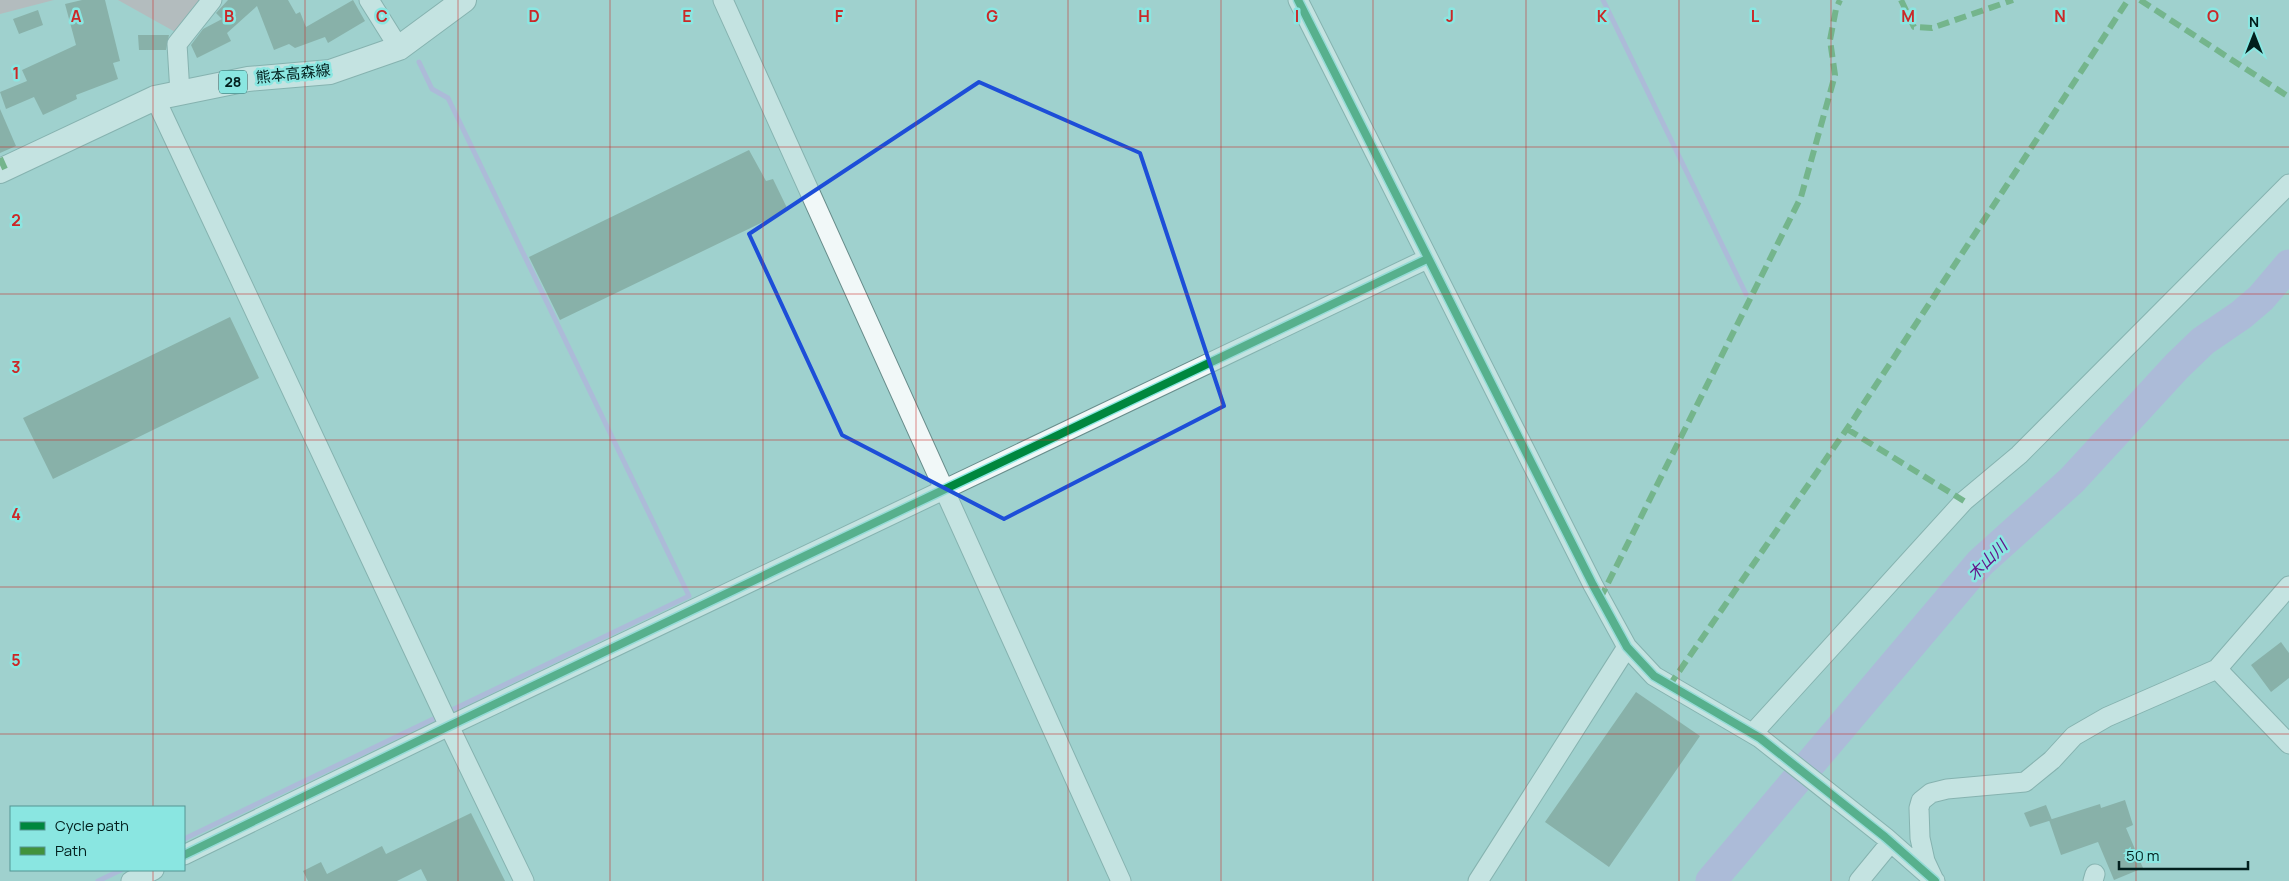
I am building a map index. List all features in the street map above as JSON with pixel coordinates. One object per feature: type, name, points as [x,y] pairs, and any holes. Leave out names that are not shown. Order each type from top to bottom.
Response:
[{"type":"main road","name":"熊本高森線","points":[[0,171],[156,98],[248,79],[330,72],[399,48],[464,0]]},
{"type":"street","points":[[180,93],[177,44],[212,0]]},
{"type":"street","points":[[369,0],[399,48]]},
{"type":"street","points":[[723,0],[1121,881]]},
{"type":"street","points":[[1298,0],[1592,585],[1627,647],[1654,676],[1756,735],[1888,840],[1934,880]]},
{"type":"street","points":[[156,98],[449,726],[524,881]]},
{"type":"street","points":[[1756,735],[1964,501],[2019,456],[2289,184]]},
{"type":"street","points":[[185,855],[449,726],[1427,259]]},
{"type":"street","points":[[1934,880],[1925,861],[1920,838],[1919,808],[1921,801],[1931,793],[1947,789],[2025,782],[2052,760],[2074,736],[2106,717],[2218,669],[2289,586]]},
{"type":"street","points":[[1478,881],[1627,647]]},
{"type":"street","points":[[2218,669],[2289,744]]},
{"type":"street","points":[[1859,881],[1888,840]]},
{"type":"street","points":[[131,881],[152,871]]},
{"type":"highlighted area","points":[[979,82],[1140,153],[1224,406],[1004,519],[842,435],[749,234]]},
{"type":"shaded area","points":[[0,0],[54,0],[0,14]]},
{"type":"shaded area","points":[[118,0],[206,0],[177,33]]},
{"type":"building","points":[[82,0],[105,0],[120,61],[113,63],[118,79],[76,95],[77,99],[43,115],[34,97],[6,109],[0,92],[27,81],[22,70],[76,45],[65,4]]},
{"type":"building","points":[[228,0],[288,0],[296,14],[300,12],[306,27],[353,0],[365,21],[328,43],[325,37],[295,48],[289,44],[274,50],[257,6],[227,33],[231,41],[197,58],[191,45],[203,29],[222,19],[216,13]]},
{"type":"building","points":[[38,10],[43,25],[19,34],[13,19]]},
{"type":"building","points":[[138,35],[169,35],[166,50],[139,50]]},
{"type":"building","points":[[0,109],[16,146],[0,153]]},
{"type":"building","points":[[749,150],[766,181],[773,179],[788,210],[560,320],[529,257]]},
{"type":"building","points":[[230,317],[259,378],[53,479],[23,418]]},
{"type":"building","points":[[2281,642],[2289,653],[2289,678],[2271,692],[2251,665]]},
{"type":"building","points":[[1636,692],[1700,736],[1609,867],[1545,822]]},
{"type":"building","points":[[2125,800],[2133,825],[2126,828],[2143,868],[2114,880],[2098,842],[2061,855],[2049,820],[2100,804],[2101,808]]},
{"type":"building","points":[[2046,805],[2052,820],[2030,827],[2024,813]]},
{"type":"building","points":[[471,813],[505,881],[427,881],[421,869],[397,881],[308,881],[303,871],[321,862],[327,874],[382,846],[386,854]]},
{"type":"waterway","points":[[1603,0],[1746,294]]},
{"type":"waterway","points":[[185,839],[689,596],[448,98],[432,89],[419,62]]},
{"type":"waterway","name":"木山川","points":[[1711,881],[1980,563],[2072,480],[2177,366],[2203,341],[2241,315],[2261,298],[2289,265]]},
{"type":"waterway","points":[[98,881],[119,871]]},
{"type":"marked path","points":[[1600,599],[1801,197],[1835,75],[1830,40],[1836,9],[1840,0]]},
{"type":"marked path","points":[[1901,0],[1914,27],[1932,28],[2013,0]]},
{"type":"marked path","points":[[1669,686],[1853,420],[2128,0]]},
{"type":"marked path","points":[[2140,0],[2289,97]]},
{"type":"marked path","points":[[0,158],[5,169]]},
{"type":"marked path","points":[[1847,429],[1964,501]]},
{"type":"cycle path","points":[[1298,0],[1593,585],[1627,647],[1654,676],[1760,738],[1885,837],[1935,881]]},
{"type":"cycle path","points":[[185,855],[449,726],[1427,259]]}]
